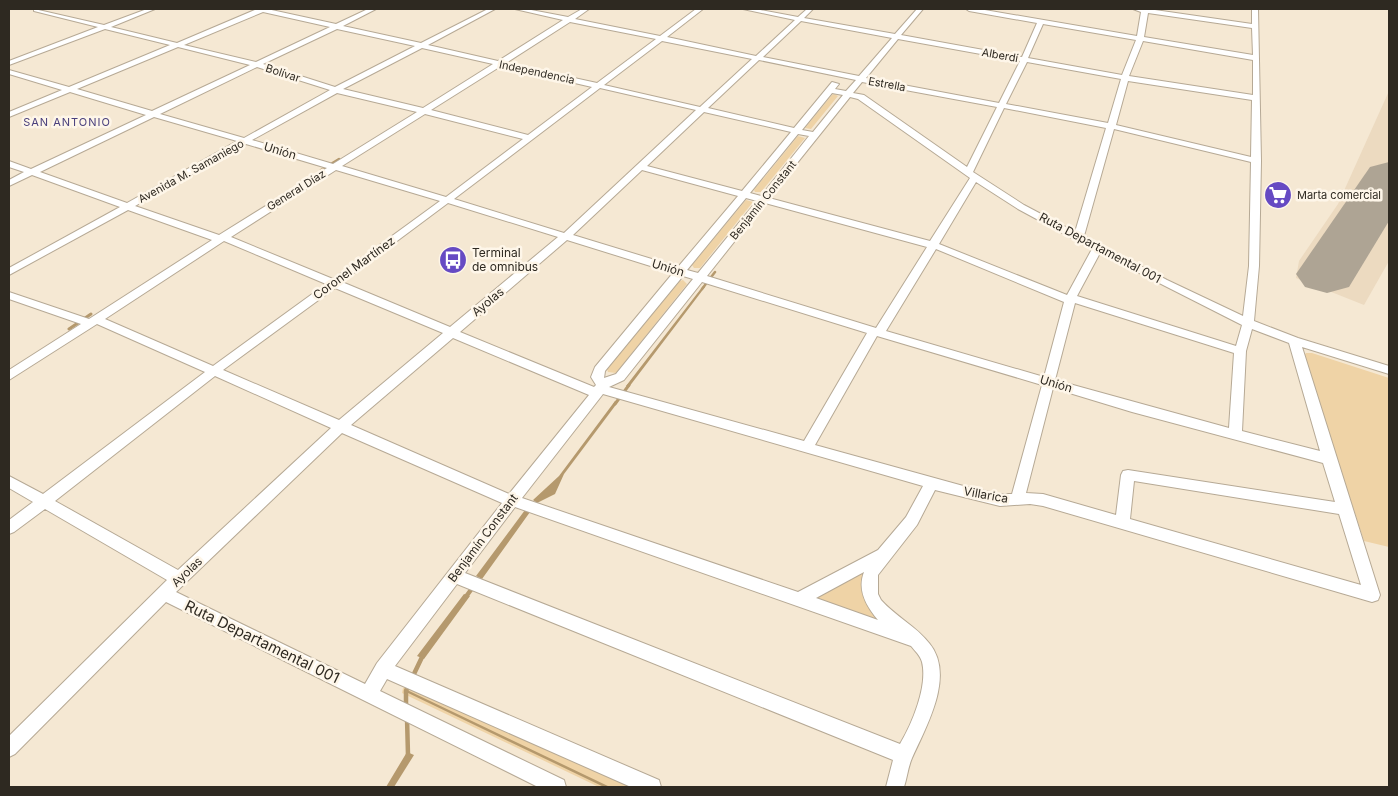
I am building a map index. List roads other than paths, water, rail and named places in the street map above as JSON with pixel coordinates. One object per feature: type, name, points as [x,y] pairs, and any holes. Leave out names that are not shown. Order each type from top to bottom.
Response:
[{"type":"street","points":[[9,63],[152,9]]},
{"type":"street","points":[[9,115],[262,9]]},
{"type":"street","name":"Independencia","points":[[262,9],[815,135]]},
{"type":"street","points":[[9,184],[372,9]]},
{"type":"street","name":"Avenida M. Samaniego","points":[[9,272],[336,90],[452,28],[460,26],[486,9]]},
{"type":"street","name":"Estrella","points":[[518,9],[860,79],[1111,126],[1257,160]]},
{"type":"street","name":"General Díaz","points":[[9,376],[87,321],[217,237],[586,9]]},
{"type":"street","name":"Coronel Martínez","points":[[9,528],[214,371],[448,200],[700,9]]},
{"type":"street","name":"Alberdí","points":[[746,9],[1125,78],[1256,98]]},
{"type":"street","name":"Ayolas","points":[[165,594],[340,427],[566,236],[760,58],[810,9]]},
{"type":"street","name":"Benjamín Constant","points":[[368,695],[383,669],[599,388],[620,377],[706,279],[764,199],[860,79],[920,9]]},
{"type":"street","points":[[969,9],[1026,16],[1041,21],[1257,58]]},
{"type":"street","points":[[1079,236],[1125,78],[1140,39],[1142,9],[1255,26]]},
{"type":"street","points":[[1235,434],[1240,351],[1248,323],[1254,266],[1257,160],[1255,9]]},
{"type":"street","name":"Bolívar","points":[[36,10],[258,65],[336,90],[529,138]]},
{"type":"street","points":[[807,447],[876,331],[932,244],[972,175],[1041,21]]},
{"type":"street","name":"Unión","points":[[9,72],[448,200],[1132,407],[1329,459]]},
{"type":"street","name":"Benjamín Constant","points":[[599,388],[599,370],[842,75]]},
{"type":"street","name":"Ruta Departamental 001","points":[[830,90],[861,97],[1020,207],[1128,263],[1248,323],[1294,341],[1389,370]]},
{"type":"street","name":"Villarica","points":[[9,164],[217,237],[334,283],[452,333],[599,388],[1000,500],[1030,498],[1043,500],[1372,595],[1345,509]]},
{"type":"street","points":[[641,167],[932,244],[1071,299],[1240,351]]},
{"type":"street","points":[[1017,500],[1071,299],[1098,247]]},
{"type":"street","points":[[1090,262],[1107,260],[1128,263]]},
{"type":"street","points":[[9,295],[87,321],[214,371],[511,501],[912,639]]},
{"type":"street","points":[[1122,524],[1128,475],[1345,509],[1294,341]]},
{"type":"street","points":[[9,481],[179,580]]},
{"type":"street","points":[[895,787],[904,754],[914,737],[924,710],[930,678],[930,660],[919,644],[875,605],[870,596],[869,579],[872,570],[910,524],[932,482]]},
{"type":"street","points":[[800,600],[840,576],[886,554]]},
{"type":"street","points":[[455,576],[904,754]]},
{"type":"street","points":[[9,748],[165,594]]},
{"type":"street","name":"Ruta Departamental 001","points":[[165,594],[557,787]]},
{"type":"street","points":[[383,669],[652,787]]},
{"type":"waterway","points":[[321,170],[339,159]]},
{"type":"waterway","points":[[702,289],[715,272]]},
{"type":"waterway","points":[[69,329],[91,314]]},
{"type":"waterway","points":[[615,404],[629,385]]},
{"type":"waterway","points":[[465,598],[473,587]]},
{"type":"waterway","points":[[413,676],[423,655]]},
{"type":"waterway","points":[[406,707],[406,691],[409,684]]},
{"type":"waterway","points":[[407,718],[408,755]]},
{"type":"place","name":"Marta comercial","points":[[1278,195]]},
{"type":"place","name":"Terminal de omnibus","points":[[453,260]]},
{"type":"district","name":"SAN ANTONIO","points":[[67,122]]}]
